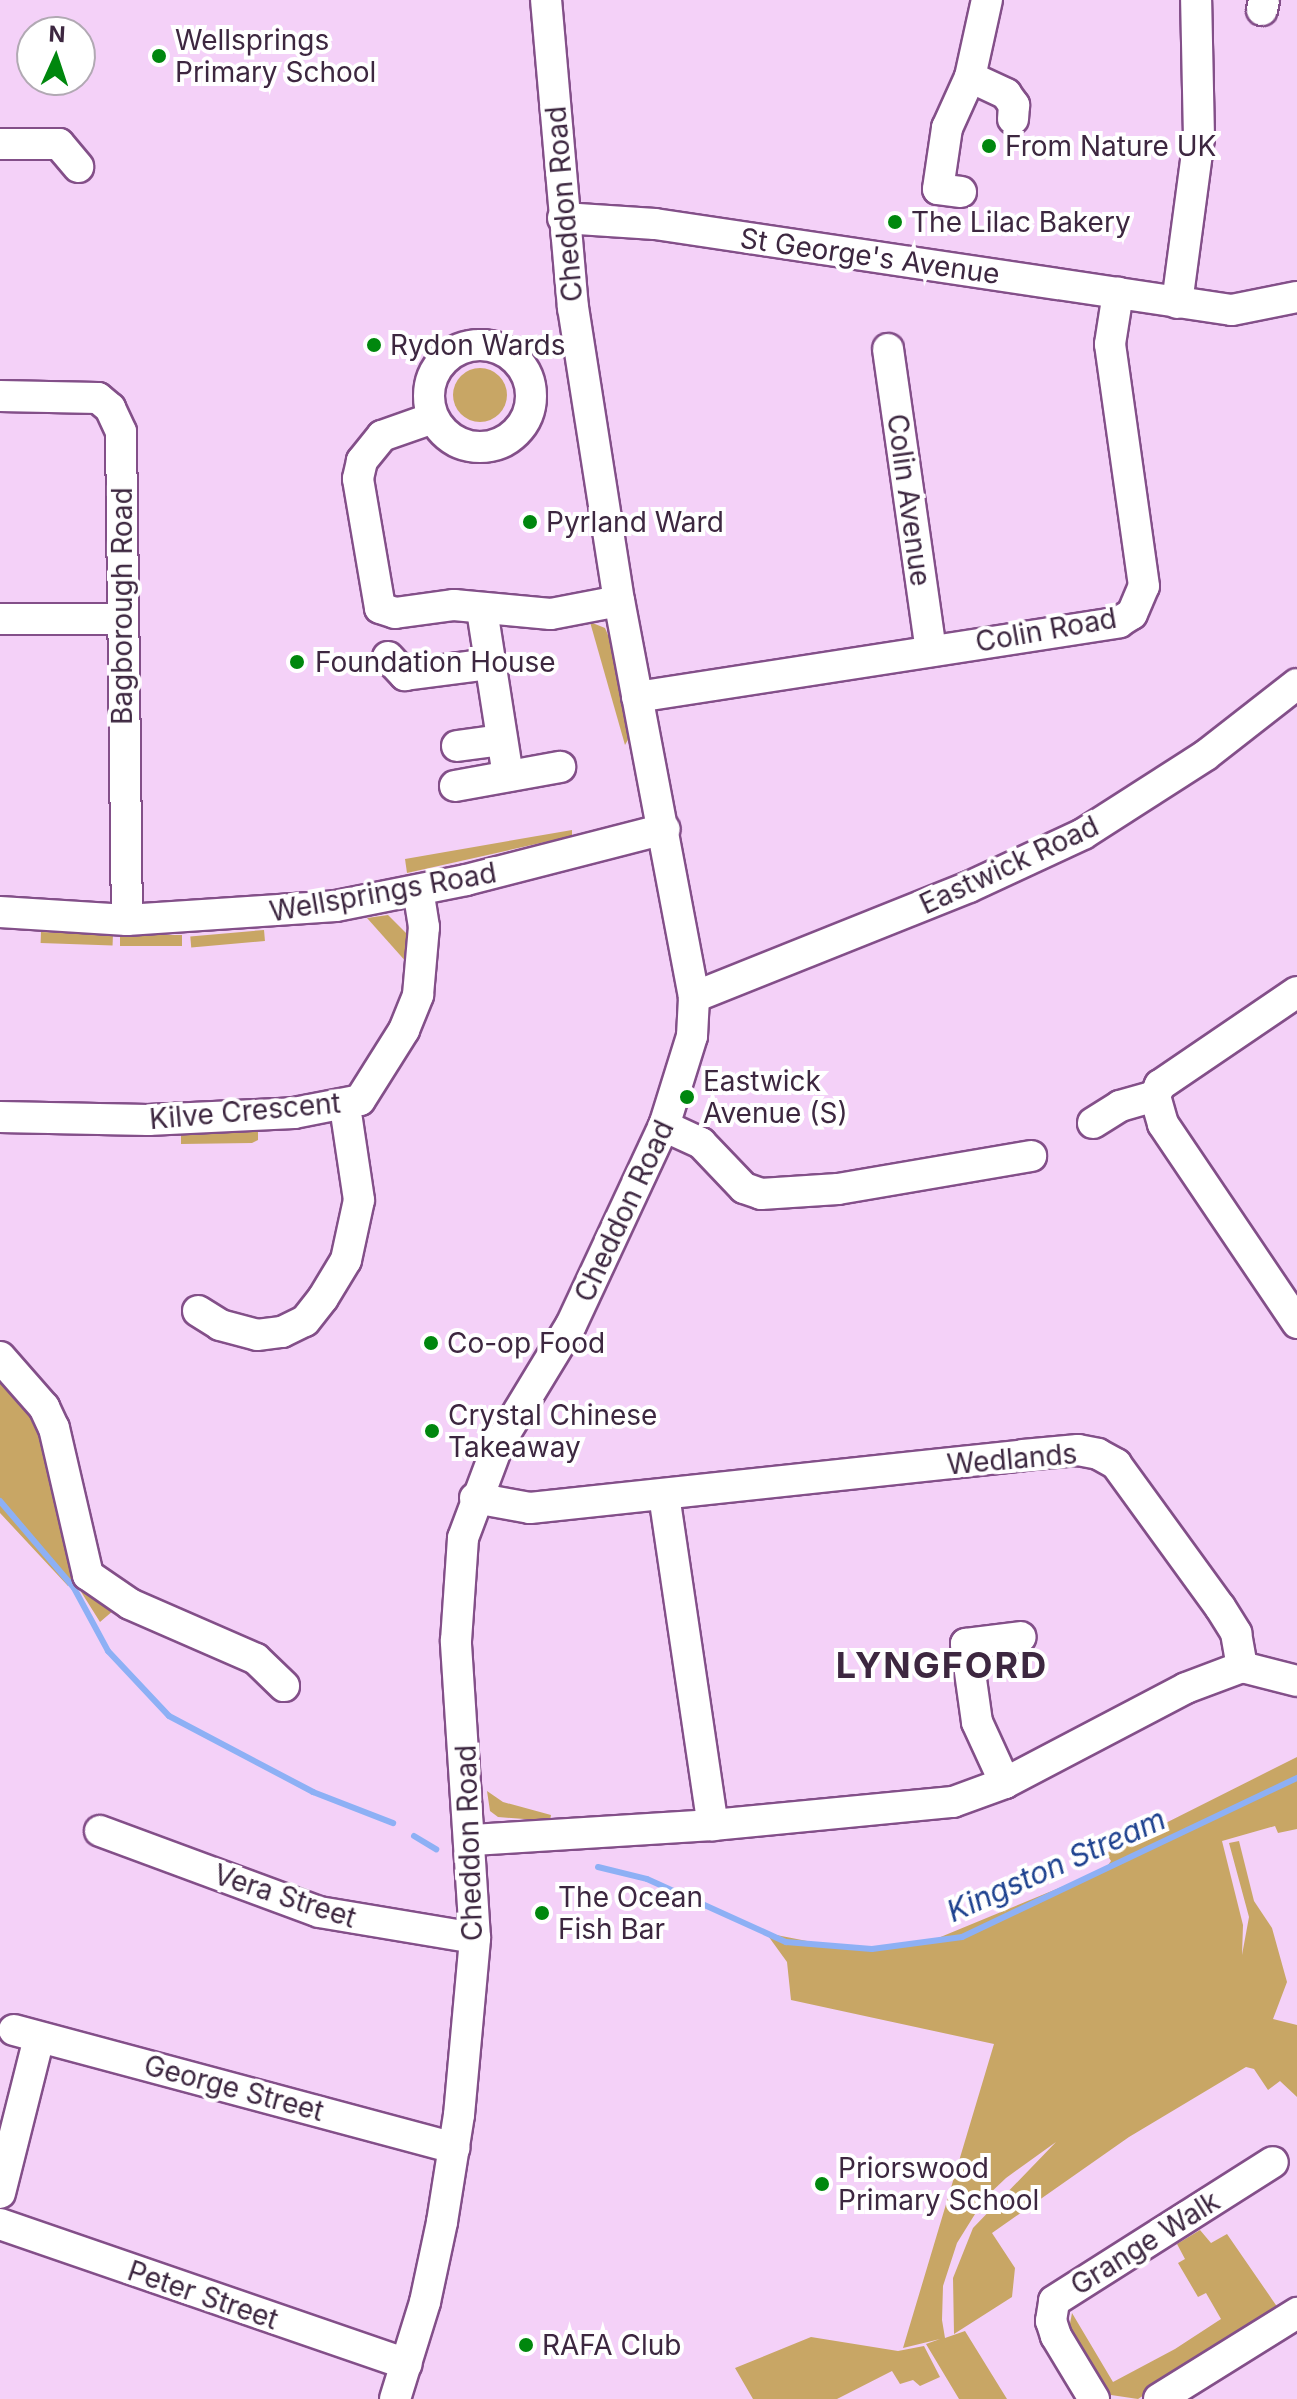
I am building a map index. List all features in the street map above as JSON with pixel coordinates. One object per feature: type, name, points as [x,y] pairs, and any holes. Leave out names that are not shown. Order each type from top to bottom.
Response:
[{"type":"street","name":"Cheddon Road","points":[[395,2399],[425,2302],[454,2148],[475,1938],[473,1840],[456,1583],[475,1498],[498,1445],[571,1325],[664,1126],[688,1058],[694,997],[665,829],[619,601],[563,218],[546,0]]},
{"type":"street","points":[[950,191],[947,128],[970,77],[987,0]]},
{"type":"street","points":[[1177,303],[1199,138],[1196,0]]},
{"type":"street","points":[[970,77],[1006,94],[1014,105],[1013,119]]},
{"type":"street","points":[[0,144],[59,144],[78,167]]},
{"type":"street","name":"St George's Avenue","points":[[563,218],[655,224],[1232,310],[1297,297]]},
{"type":"street","name":"Colin Road","points":[[637,697],[1119,622],[1141,602],[1144,586],[1110,344],[1118,293]]},
{"type":"street","name":"Colin Avenue","points":[[888,349],[931,651]]},
{"type":"street","name":"Bagborough Road","points":[[0,396],[98,398],[117,418],[127,920]]},
{"type":"street","points":[[433,418],[382,436],[362,461],[358,479],[374,597],[385,612],[454,605],[551,614],[619,601]]},
{"type":"street","points":[[482,610],[488,664],[508,776]]},
{"type":"street","points":[[0,619],[121,619]]},
{"type":"street","points":[[388,657],[405,675],[488,664]]},
{"type":"street","name":"Eastwick Road","points":[[694,997],[955,893],[1083,834],[1206,755],[1297,684]]},
{"type":"street","points":[[457,746],[501,740]]},
{"type":"street","points":[[455,786],[560,767]]},
{"type":"street","name":"Wellsprings Road","points":[[0,912],[127,920],[304,909],[418,891],[665,829]]},
{"type":"street","name":"Kilve Crescent","points":[[0,1117],[148,1120],[345,1106],[360,1100],[372,1086],[418,995],[424,927],[418,891]]},
{"type":"street","points":[[1297,992],[1160,1085],[1155,1096],[1170,1134],[1297,1323]]},
{"type":"street","points":[[1093,1123],[1120,1106],[1155,1096]]},
{"type":"street","points":[[209,1328],[257,1335],[282,1332],[305,1321],[346,1260],[359,1200],[345,1106]]},
{"type":"street","points":[[664,1126],[701,1143],[744,1188],[761,1194],[838,1189],[1031,1156]]},
{"type":"street","points":[[0,1357],[44,1407],[54,1428],[88,1575],[130,1604],[256,1659],[284,1686]]},
{"type":"street","name":"Wedlands","points":[[475,1498],[530,1508],[1023,1455],[1078,1450],[1098,1454],[1116,1464],[1204,1583],[1236,1633],[1242,1667]]},
{"type":"street","points":[[664,1495],[713,1825]]},
{"type":"street","points":[[1005,1783],[977,1722],[954,1646],[1021,1637]]},
{"type":"street","points":[[473,1840],[713,1825],[953,1802],[1005,1783],[1186,1688],[1242,1667],[1297,1681]]},
{"type":"street","name":"Vera Street","points":[[100,1831],[319,1912],[475,1938]]},
{"type":"street","name":"George Street","points":[[0,2193],[27,2034],[454,2148]]},
{"type":"street","name":"Grange Walk","points":[[1094,2399],[1056,2336],[1051,2321],[1054,2301],[1252,2166]]},
{"type":"street","name":"Peter Street","points":[[0,2224],[407,2364]]},
{"type":"street","points":[[1159,2399],[1297,2313]]},
{"type":"shaded area","points":[[480,368],[499,376],[507,395],[499,414],[480,422],[461,414],[453,395],[461,376]]},
{"type":"shaded area","points":[[590,622],[605,628],[611,642],[629,738],[625,745]]},
{"type":"shaded area","points":[[572,830],[572,836],[407,873],[405,859]]},
{"type":"shaded area","points":[[388,915],[410,937],[408,964],[367,918]]},
{"type":"shaded area","points":[[264,930],[265,941],[191,947],[190,936]]},
{"type":"shaded area","points":[[41,932],[113,935],[113,946],[41,943]]},
{"type":"shaded area","points":[[120,935],[182,935],[182,946],[120,946]]},
{"type":"shaded area","points":[[258,1130],[258,1140],[252,1143],[181,1144],[181,1135]]},
{"type":"shaded area","points":[[0,1369],[28,1399],[114,1610],[100,1622],[73,1579],[68,1586],[0,1513]]},
{"type":"shaded area","points":[[1297,1757],[1297,1829],[1278,1833],[1275,1826],[1222,1841],[1243,1925],[1242,1955],[1249,1917],[1229,1843],[1239,1841],[1254,1901],[1272,1928],[1287,1982],[1273,2019],[1297,2025],[1297,2097],[1280,2081],[1268,2090],[1254,2069],[1246,2067],[1129,2137],[992,2233],[1015,2268],[1012,2297],[954,2334],[953,2278],[973,2228],[1056,2142],[1006,2178],[985,2198],[957,2243],[943,2286],[942,2320],[945,2338],[965,2331],[1007,2399],[959,2399],[926,2344],[940,2339],[903,2348],[994,2044],[791,2000],[787,1962],[766,1933],[853,1950],[926,1943],[1105,1869],[1111,1861],[1106,1853]]},
{"type":"shaded area","points":[[487,1791],[503,1802],[551,1815],[550,1821],[498,1817],[490,1811]]},
{"type":"shaded area","points":[[1200,2230],[1211,2243],[1227,2234],[1278,2308],[1138,2399],[1111,2395],[1068,2334],[1072,2313],[1113,2382],[1175,2349],[1221,2319],[1206,2293],[1198,2297],[1178,2263],[1185,2259],[1177,2244]]},
{"type":"shaded area","points":[[811,2337],[898,2351],[924,2346],[940,2377],[920,2386],[913,2380],[900,2384],[892,2371],[837,2399],[753,2399],[735,2368]]},
{"type":"waterway","name":"Kingston Stream","points":[[0,1501],[74,1588],[108,1651],[169,1716],[313,1792],[393,1823]]},
{"type":"waterway","name":"Kingston Stream","points":[[598,1867],[647,1879],[786,1942],[872,1949],[962,1937],[1297,1778]]},
{"type":"waterway","name":"Kingston Stream","points":[[414,1836],[436,1849]]},
{"type":"place","name":"Wellsprings Primary School","points":[[159,56]]},
{"type":"place","name":"From Nature UK","points":[[989,146]]},
{"type":"place","name":"The Lilac Bakery","points":[[895,222]]},
{"type":"place","name":"Rydon Wards","points":[[374,345]]},
{"type":"place","name":"Pyrland Ward","points":[[530,522]]},
{"type":"place","name":"Foundation House","points":[[297,662]]},
{"type":"place","name":"Eastwick Avenue (S)","points":[[687,1097]]},
{"type":"place","name":"Co-op Food","points":[[431,1343]]},
{"type":"place","name":"Crystal Chinese Takeaway","points":[[432,1431]]},
{"type":"place","name":"The Ocean Fish Bar","points":[[542,1913]]},
{"type":"place","name":"Priorswood Primary School","points":[[822,2184]]},
{"type":"place","name":"RAFA Club","points":[[526,2345]]},
{"type":"district","name":"LYNGFORD","points":[[942,1666]]}]
